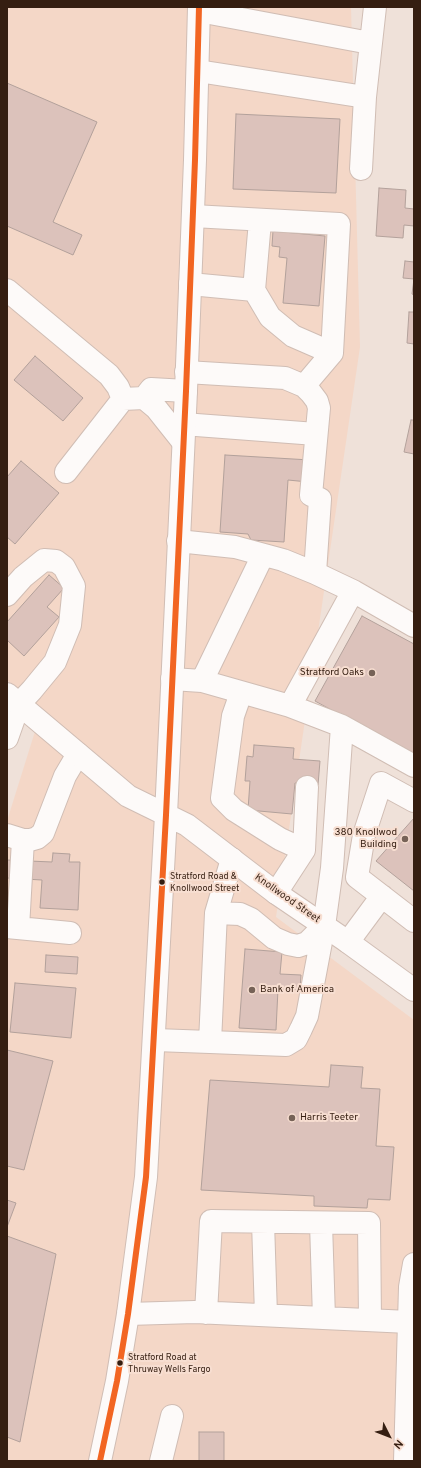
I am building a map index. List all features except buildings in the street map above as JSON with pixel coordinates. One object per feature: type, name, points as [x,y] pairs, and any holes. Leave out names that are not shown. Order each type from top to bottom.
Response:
[{"type":"main road","points":[[361,169],[365,97],[375,7]]},
{"type":"main road","points":[[100,1461],[117,1381],[128,1314],[146,1177],[155,1040],[186,382],[193,216],[199,9],[370,43]]},
{"type":"main road","points":[[198,71],[365,97]]},
{"type":"main road","points":[[193,216],[260,221],[339,224],[332,353],[304,386]]},
{"type":"main road","points":[[260,221],[254,290],[270,317],[293,336],[332,353]]},
{"type":"main road","points":[[190,284],[254,290]]},
{"type":"main road","points":[[7,290],[109,375],[118,387],[123,399]]},
{"type":"main road","points":[[144,398],[151,389],[186,382],[285,378],[304,386],[317,401],[319,408],[311,495],[320,499],[315,573]]},
{"type":"main road","points":[[66,472],[123,399],[144,398],[183,433],[316,434]]},
{"type":"main road","points":[[178,541],[235,547],[283,560],[353,591],[414,626]]},
{"type":"main road","points":[[202,681],[263,555]]},
{"type":"main road","points":[[7,595],[23,577],[44,560],[56,561],[64,567],[74,586],[70,626],[55,662],[32,690],[13,699],[7,738]]},
{"type":"main road","points":[[290,706],[353,591]]},
{"type":"main road","points":[[172,679],[202,681],[290,706],[342,726],[414,766]]},
{"type":"main road","points":[[241,693],[234,716],[222,798],[234,810],[280,839],[304,850]]},
{"type":"main road","name":"Knollwood Street","points":[[13,699],[128,796],[187,825],[276,893],[348,942],[414,990]]},
{"type":"main road","points":[[155,1040],[286,1045],[296,1039],[307,1016],[324,926],[332,868],[342,726]]},
{"type":"main road","points":[[70,933],[12,928],[15,838],[37,838],[43,833],[65,776],[78,754]]},
{"type":"main road","points":[[414,801],[381,783],[364,835],[357,877],[414,921]]},
{"type":"main road","points":[[276,893],[304,850],[307,787]]},
{"type":"main road","points":[[210,1042],[216,913],[232,859]]},
{"type":"main road","points":[[348,942],[382,896]]},
{"type":"main road","points":[[216,913],[240,914],[251,919],[274,938],[288,944],[298,946],[307,943],[324,926]]},
{"type":"main road","points":[[206,1313],[211,1221],[369,1223],[370,1320]]},
{"type":"main road","points":[[263,1222],[266,1316]]},
{"type":"main road","points":[[320,1223],[324,1318]]},
{"type":"main road","points":[[405,1461],[410,1287],[414,1264]]},
{"type":"main road","points":[[128,1314],[206,1313],[409,1322]]},
{"type":"main road","points":[[162,1461],[172,1416]]},
{"type":"shaded area","points":[[7,7],[351,7],[360,347],[276,917],[414,1020],[414,1461],[7,1461],[7,821],[42,709],[7,680]]},
{"type":"transit line","points":[[100,1461],[117,1381],[128,1314],[146,1177],[166,815],[186,391],[199,7]]},
{"type":"place","name":"Stratford Oaks","points":[[372,673]]},
{"type":"place","name":"380 Knollwod Building","points":[[405,839]]},
{"type":"place","name":"Stratford Road & Knollwood Street","points":[[162,882]]},
{"type":"place","name":"Bank of America","points":[[252,990]]},
{"type":"place","name":"Harris Teeter","points":[[292,1118]]},
{"type":"place","name":"Stratford Road at Thruway Wells Fargo","points":[[120,1363]]}]
